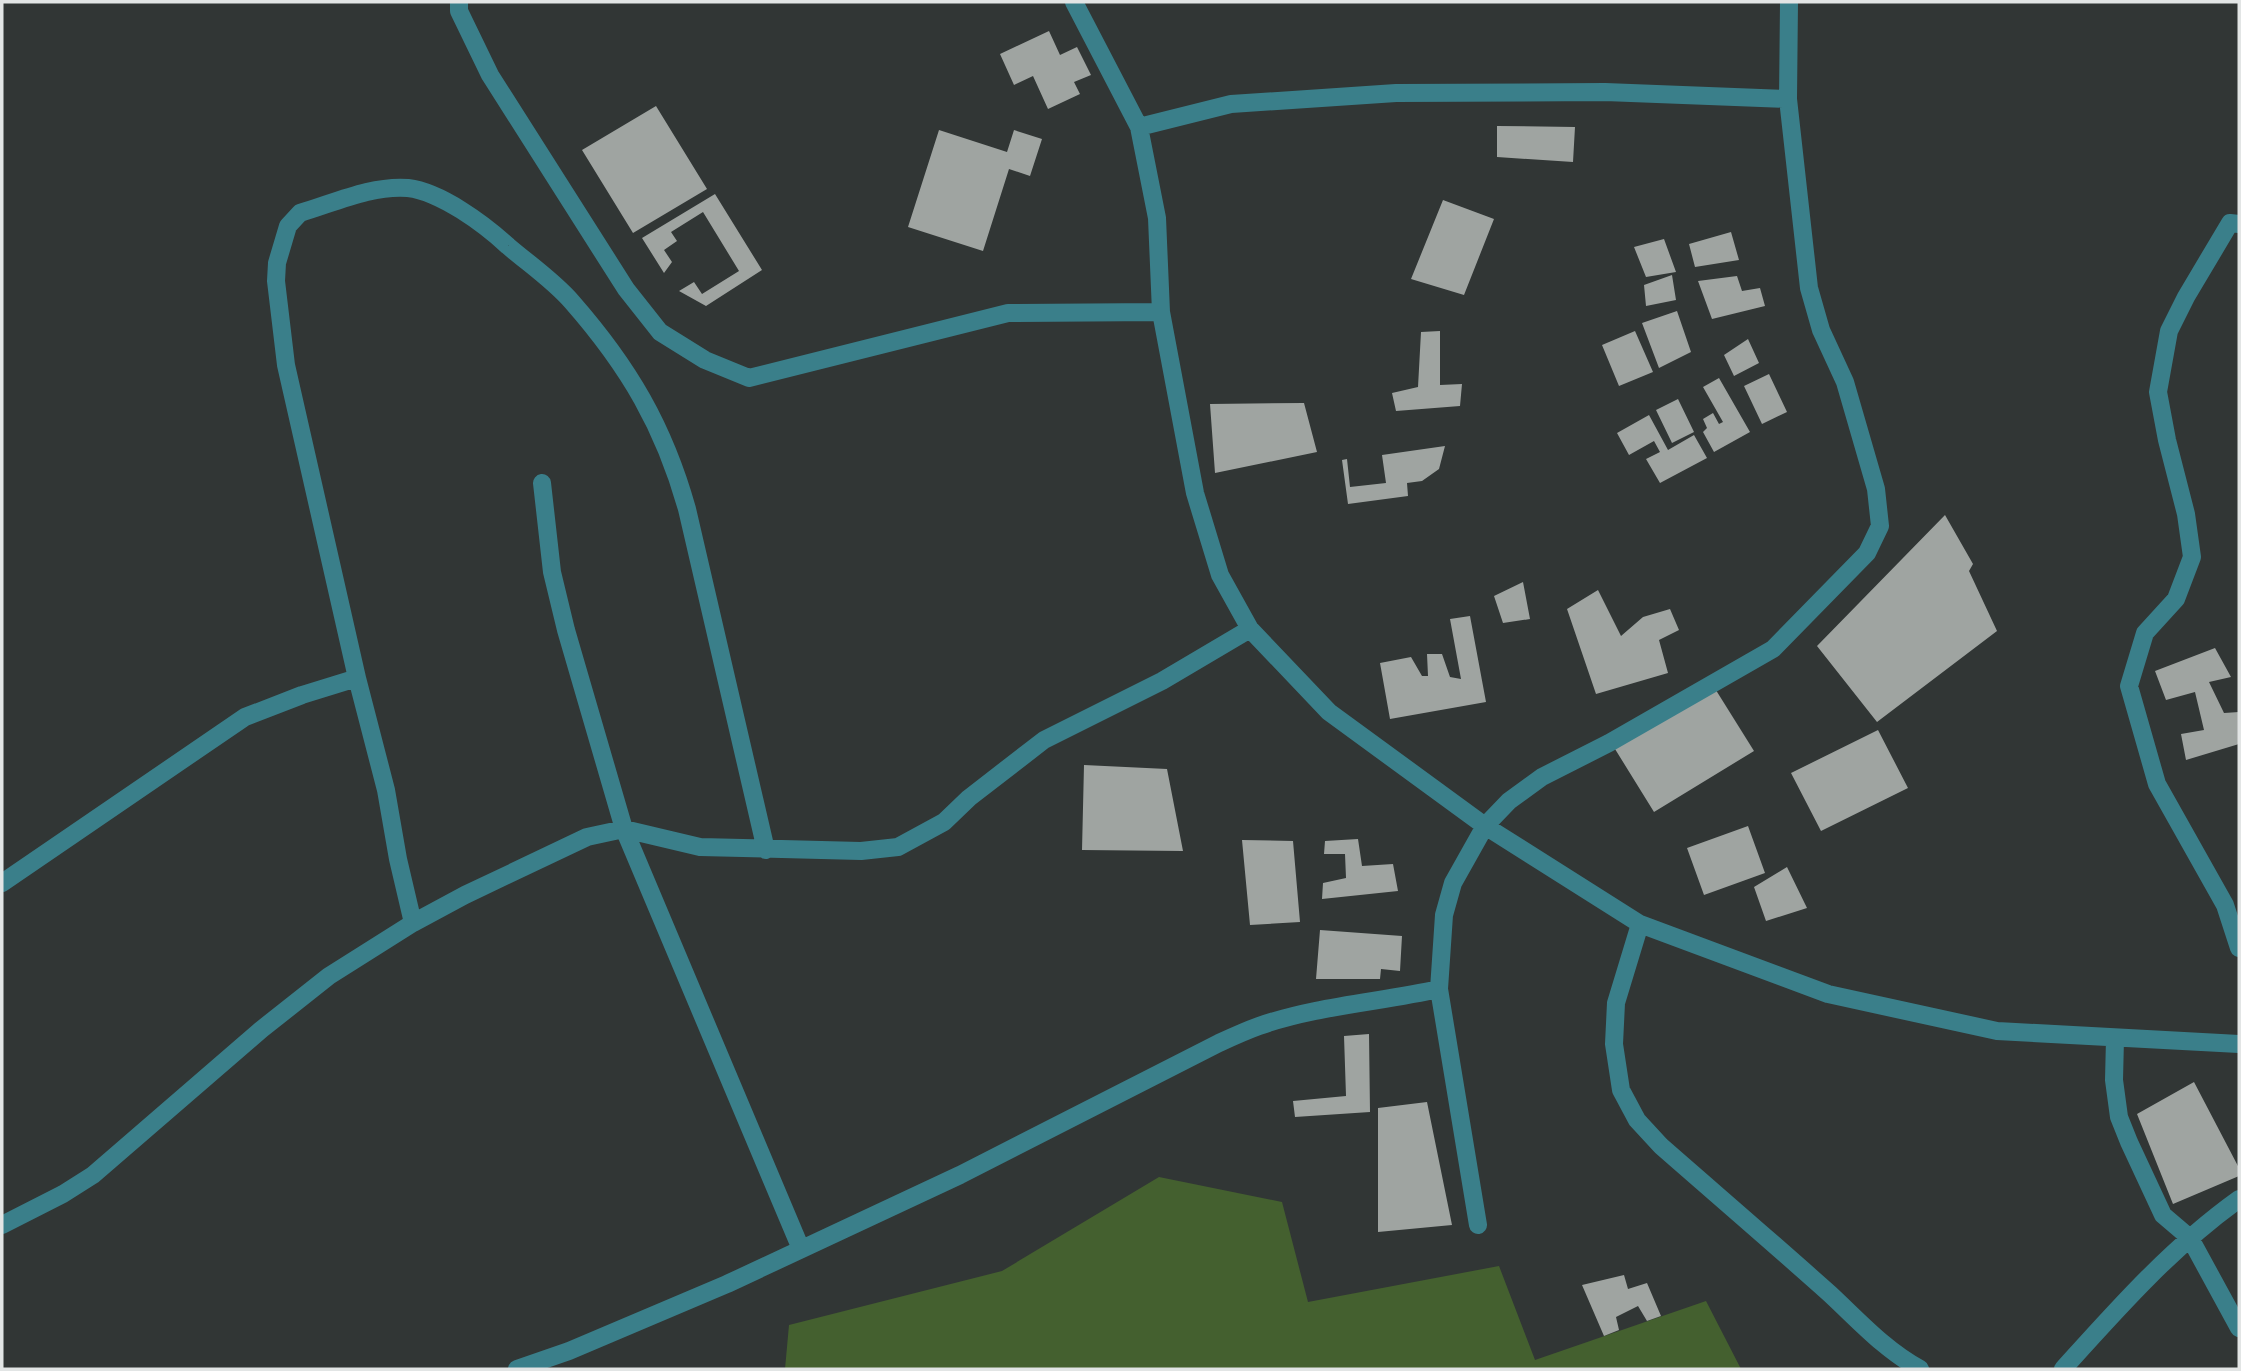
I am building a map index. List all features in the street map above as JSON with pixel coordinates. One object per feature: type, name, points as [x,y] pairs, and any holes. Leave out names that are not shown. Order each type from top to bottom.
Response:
[{"type":"street","points":[[459,2],[459,11],[491,75],[626,289],[660,332],[705,360],[749,378],[1008,313],[1161,312]]},
{"type":"street","points":[[1074,2],[1139,127],[1157,218],[1161,312],[1195,493],[1220,575],[1250,629],[1329,712],[1485,826],[1640,924],[1828,994],[1997,1031],[2239,1044]]},
{"type":"street","points":[[1478,1225],[1439,989],[1447,904],[1453,883],[1485,826],[1508,801],[1542,777],[1609,743],[1773,649],[1867,553],[1880,526],[1876,489],[1845,382],[1821,330],[1809,288],[1788,99],[1789,2]]},
{"type":"street","points":[[1139,127],[1231,104],[1396,93],[1605,92],[1788,99]]},
{"type":"street","points":[[413,923],[386,790],[357,678],[286,365],[276,281],[277,263],[288,226],[300,213],[376,190],[409,188],[444,200],[485,226],[571,300],[621,364],[656,422],[675,466],[687,509],[766,850]]},
{"type":"street","points":[[2239,224],[2230,223],[2169,331],[2158,392],[2186,513],[2192,557],[2176,599],[2145,633],[2129,686],[2157,784],[2232,902],[2239,948]]},
{"type":"street","points":[[542,483],[552,572],[624,829],[801,1249]]},
{"type":"street","points":[[2,1225],[63,1194],[93,1175],[262,1029],[329,976],[413,923],[465,895],[587,837],[624,829],[700,847],[861,851],[898,847],[944,822],[1044,740],[1162,681],[1250,629]]},
{"type":"street","points":[[2,883],[245,717],[357,678]]},
{"type":"street","points":[[1640,924],[1616,1003],[1614,1044],[1621,1090],[1637,1120],[1661,1146],[1876,1338],[1900,1358],[1920,1369]]},
{"type":"street","points":[[517,1369],[569,1351],[727,1284],[960,1175],[1219,1043],[1261,1026],[1439,989]]},
{"type":"street","points":[[2115,1039],[2114,1080],[2119,1117],[2163,1216],[2190,1238],[2239,1328]]},
{"type":"street","points":[[2063,1369],[2136,1289],[2207,1222],[2239,1199]]},
{"type":"green space","points":[[1159,1177],[1282,1202],[1308,1302],[1499,1266],[1535,1360],[1706,1301],[1741,1369],[785,1369],[789,1325],[1002,1271]]},
{"type":"building","points":[[1049,31],[1060,55],[1077,47],[1091,75],[1074,82],[1080,94],[1048,109],[1033,76],[1014,85],[1000,54]]},
{"type":"building","points":[[656,106],[707,189],[633,233],[582,150]]},
{"type":"building","points":[[1497,126],[1575,127],[1573,162],[1497,157]]},
{"type":"building","points":[[939,130],[1007,152],[1014,130],[1042,139],[1030,176],[1009,169],[983,251],[908,227]]},
{"type":"building","points":[[715,194],[762,270],[706,306],[679,291],[694,282],[702,294],[739,271],[703,212],[671,232],[677,241],[664,250],[672,262],[664,273],[642,238]]},
{"type":"building","points":[[1443,200],[1494,219],[1464,295],[1411,279]]},
{"type":"building","points":[[1731,232],[1739,260],[1695,267],[1689,244]]},
{"type":"building","points":[[1664,239],[1676,272],[1646,277],[1634,247]]},
{"type":"building","points":[[1672,275],[1676,300],[1646,306],[1644,285]]},
{"type":"building","points":[[1737,276],[1742,291],[1760,288],[1765,306],[1712,319],[1698,281]]},
{"type":"building","points":[[1677,311],[1691,352],[1659,368],[1642,323]]},
{"type":"building","points":[[1440,331],[1440,385],[1462,384],[1460,406],[1396,411],[1392,393],[1418,387],[1421,332]]},
{"type":"building","points":[[1635,331],[1653,372],[1619,386],[1602,345]]},
{"type":"building","points":[[1748,339],[1759,363],[1734,376],[1724,355]]},
{"type":"building","points":[[1769,374],[1787,412],[1762,424],[1744,386]]},
{"type":"building","points":[[1719,378],[1750,432],[1714,452],[1703,432],[1707,428],[1703,419],[1713,413],[1719,424],[1723,422],[1703,387]]},
{"type":"building","points":[[1678,399],[1694,432],[1672,443],[1656,410]]},
{"type":"building","points":[[1304,403],[1317,452],[1215,473],[1210,404]]},
{"type":"building","points":[[1649,415],[1668,450],[1694,435],[1707,458],[1660,483],[1646,459],[1660,452],[1654,441],[1629,455],[1617,433]]},
{"type":"building","points":[[1445,446],[1439,469],[1422,481],[1407,483],[1408,496],[1348,504],[1342,460],[1347,459],[1350,487],[1386,483],[1382,455]]},
{"type":"building","points":[[1945,515],[1973,564],[1969,571],[1997,631],[1877,722],[1817,646]]},
{"type":"building","points":[[1523,582],[1530,619],[1503,623],[1494,596]]},
{"type":"building","points":[[1598,590],[1621,636],[1643,617],[1670,609],[1679,630],[1659,640],[1668,673],[1596,694],[1567,609]]},
{"type":"building","points":[[1470,616],[1486,702],[1390,719],[1380,663],[1411,657],[1422,676],[1428,676],[1427,654],[1442,654],[1450,677],[1461,679],[1450,619]]},
{"type":"building","points":[[2215,648],[2231,677],[2209,682],[2224,713],[2239,712],[2239,744],[2186,760],[2181,734],[2204,730],[2195,692],[2166,700],[2155,671]]},
{"type":"building","points":[[1714,687],[1754,751],[1654,812],[1615,749]]},
{"type":"building","points":[[1878,730],[1908,788],[1821,831],[1791,773]]},
{"type":"building","points":[[1084,765],[1167,769],[1183,851],[1082,850]]},
{"type":"building","points":[[1748,826],[1765,873],[1704,895],[1687,848]]},
{"type":"building","points":[[1358,839],[1362,866],[1393,864],[1398,891],[1322,899],[1323,883],[1346,878],[1345,854],[1324,854],[1325,841]]},
{"type":"building","points":[[1242,840],[1293,841],[1300,922],[1250,925]]},
{"type":"building","points":[[1787,867],[1807,908],[1766,921],[1754,887]]},
{"type":"building","points":[[1320,930],[1402,936],[1400,971],[1381,969],[1380,979],[1316,979]]},
{"type":"building","points":[[1369,1034],[1370,1112],[1295,1117],[1293,1101],[1346,1096],[1344,1036]]},
{"type":"building","points":[[2194,1082],[2239,1168],[2239,1176],[2173,1204],[2137,1114]]},
{"type":"building","points":[[1427,1102],[1452,1225],[1378,1232],[1378,1108]]},
{"type":"building","points":[[1624,1275],[1628,1289],[1647,1283],[1661,1316],[1647,1321],[1638,1306],[1616,1317],[1619,1330],[1604,1336],[1582,1285]]}]
